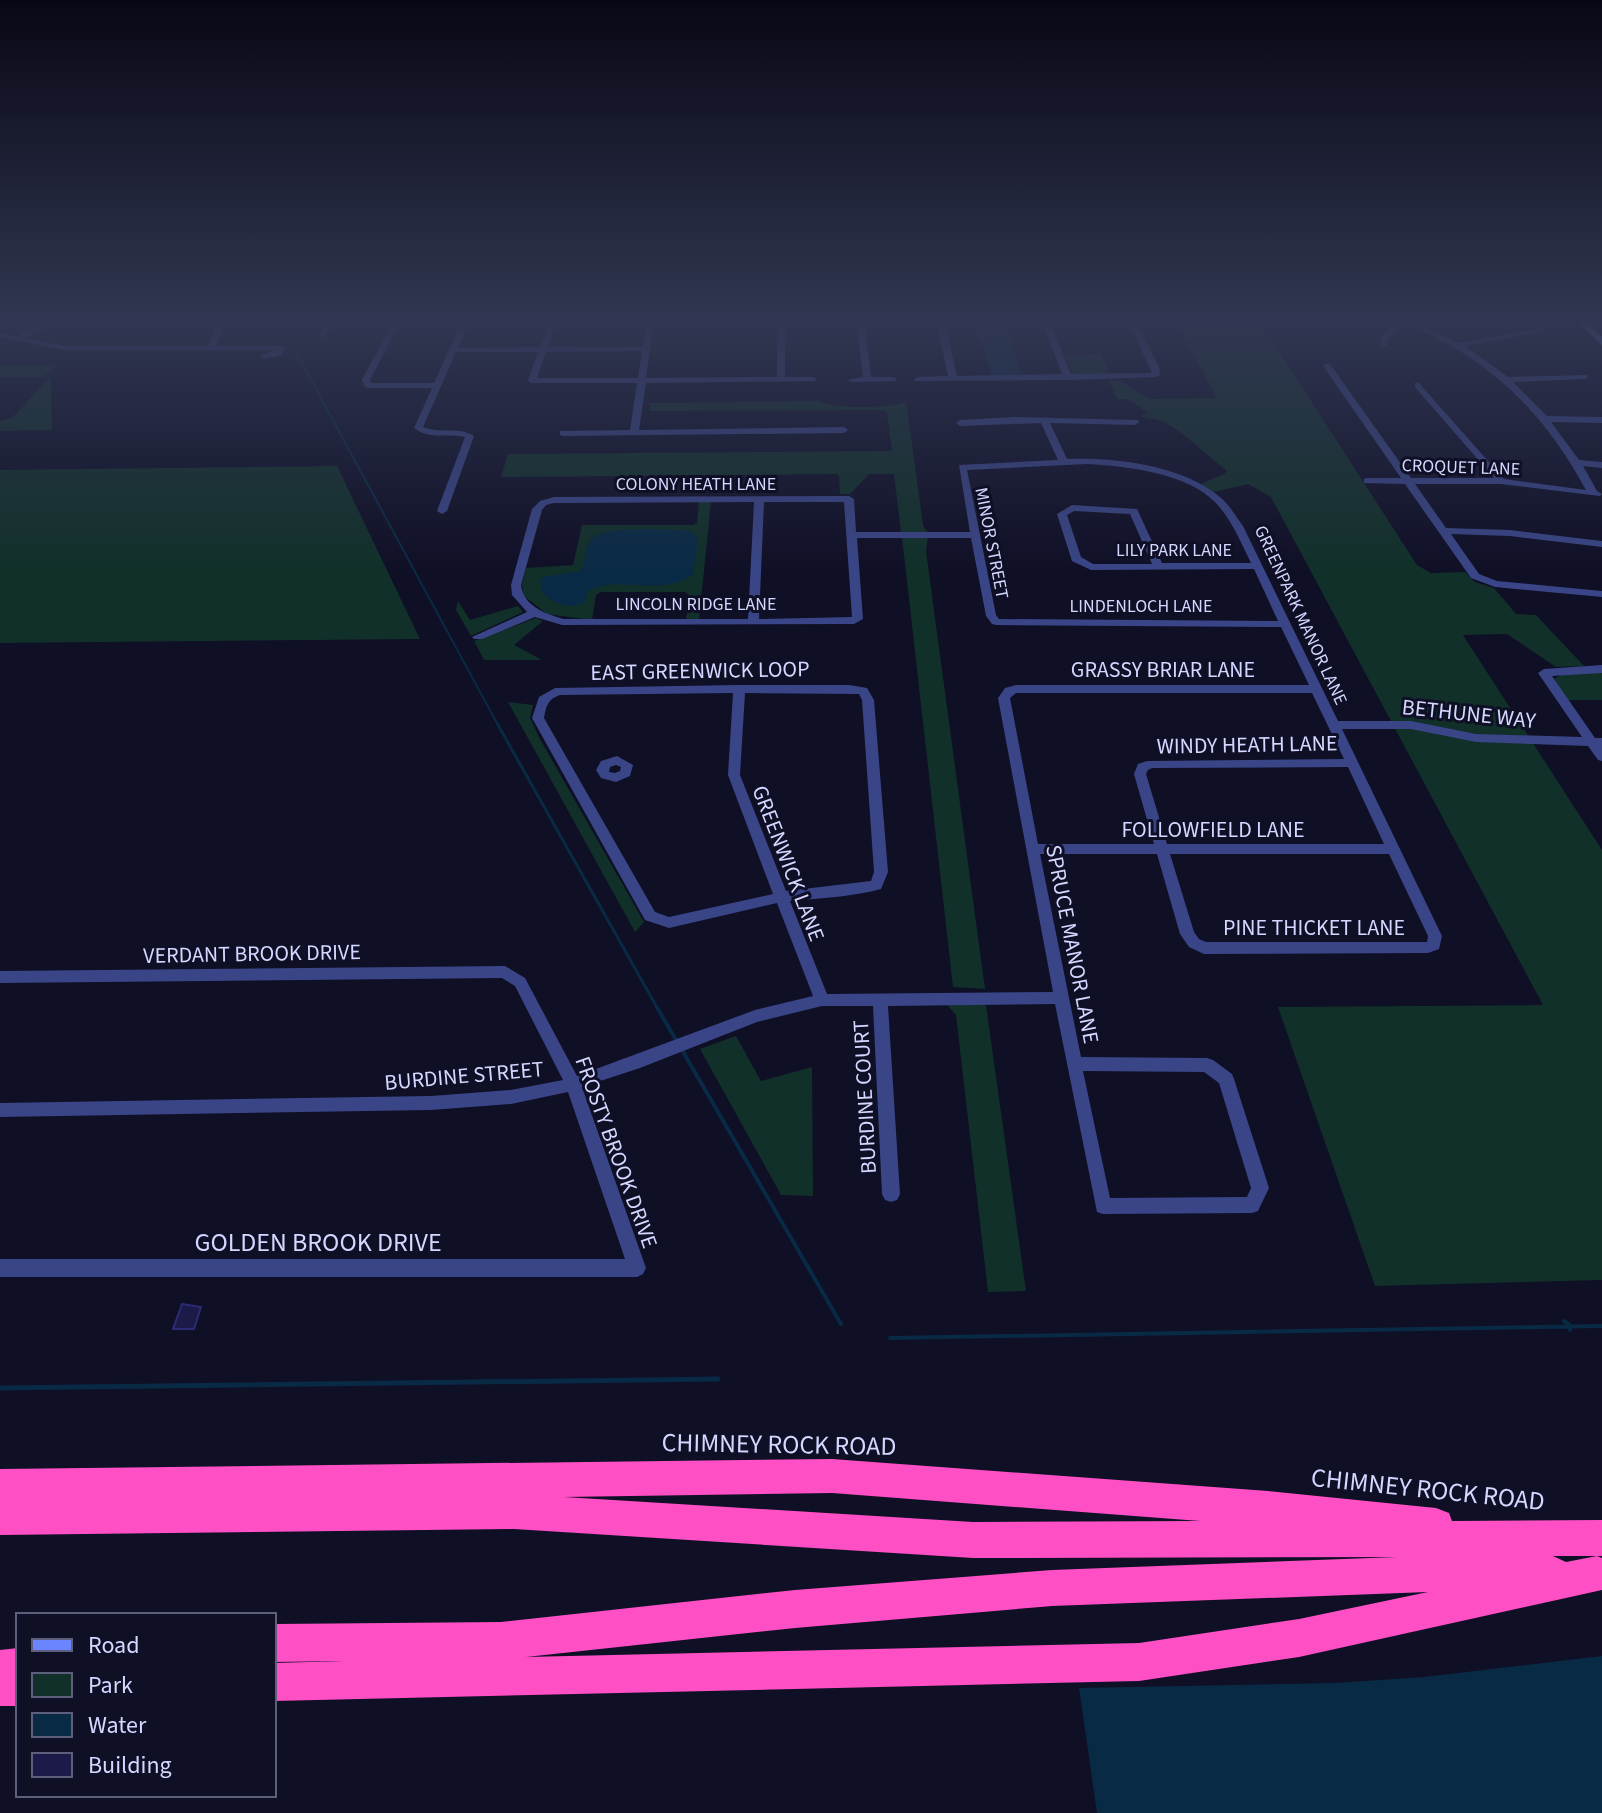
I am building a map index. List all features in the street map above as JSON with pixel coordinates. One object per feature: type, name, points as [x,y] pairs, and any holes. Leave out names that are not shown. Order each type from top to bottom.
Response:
[{"type":"highway","name":"CHIMNEY ROCK ROAD","points":[[0,1486],[832,1476],[1268,1509],[1554,1539]]},
{"type":"highway","points":[[0,1517],[514,1511],[973,1540],[1554,1539],[1600,1562]]},
{"type":"highway","points":[[276,1643],[501,1641],[795,1609],[1052,1588],[1441,1573],[1600,1562]]},
{"type":"highway","points":[[276,1682],[1139,1662],[1299,1638],[1600,1562]]},
{"type":"street","points":[[430,404],[419,431],[462,432],[470,436],[442,511]]},
{"type":"street","points":[[634,431],[638,404]]},
{"type":"street","points":[[1353,404],[1475,576],[1488,583],[1602,594]]},
{"type":"street","points":[[1434,404],[1501,481]]},
{"type":"street","points":[[1531,404],[1546,419],[1598,494]]},
{"type":"street","points":[[1546,419],[1602,420]]},
{"type":"street","points":[[1044,420],[1064,462]]},
{"type":"street","points":[[960,423],[1044,420],[1135,422]]},
{"type":"street","points":[[563,433],[844,430]]},
{"type":"street","name":"GREENPARK MANOR LANE","points":[[962,467],[1064,462],[1124,463],[1190,481],[1219,500],[1238,526],[1286,624],[1435,936],[1434,945]]},
{"type":"street","points":[[1578,463],[1602,465]]},
{"type":"street","name":"MINOR STREET","points":[[962,467],[973,535],[991,616],[996,622]]},
{"type":"street","name":"CROQUET LANE","points":[[1367,481],[1501,481],[1598,494]]},
{"type":"street","name":"COLONY HEATH LANE","points":[[534,613],[517,595],[516,585],[537,509],[543,503],[849,499],[852,535]]},
{"type":"street","points":[[753,622],[759,500]]},
{"type":"street","name":"LILY PARK LANE","points":[[1158,566],[1134,511],[1072,508],[1062,514],[1076,559],[1091,567],[1257,566]]},
{"type":"street","points":[[1443,531],[1510,533],[1602,544]]},
{"type":"street","points":[[852,535],[973,535]]},
{"type":"street","name":"LINCOLN RIDGE LANE","points":[[534,613],[562,622],[850,622],[858,619],[852,535]]},
{"type":"street","points":[[478,637],[534,613]]},
{"type":"street","name":"LINDENLOCH LANE","points":[[996,622],[1286,624]]},
{"type":"street","points":[[1602,669],[1544,673],[1596,742],[1602,757]]},
{"type":"street","name":"EAST GREENWICK LOOP","points":[[576,781],[538,718],[540,702],[549,694],[559,691],[739,689],[863,691],[868,700],[881,872],[876,885],[781,897]]},
{"type":"street","name":"GREENWICK LANE","points":[[739,689],[734,775],[822,1000]]},
{"type":"street","name":"GRASSY BRIAR LANE","points":[[1009,691],[1317,689]]},
{"type":"street","name":"SPRUCE MANOR LANE","points":[[1009,691],[1004,698],[1060,998],[1103,1206],[1252,1205],[1260,1188],[1226,1079],[1207,1065],[1074,1064]]},
{"type":"street","name":"BETHUNE WAY","points":[[1333,725],[1411,725],[1476,738],[1596,742]]},
{"type":"street","name":"WINDY HEATH LANE","points":[[1162,849],[1140,774],[1142,767],[1151,764],[1352,763]]},
{"type":"street","points":[[603,773],[576,781],[650,916],[669,923],[781,897]]},
{"type":"street","name":"FOLLOWFIELD LANE","points":[[1033,849],[1394,849]]},
{"type":"street","name":"PINE THICKET LANE","points":[[1162,849],[1187,934],[1194,943],[1204,948],[1423,949],[1434,945]]},
{"type":"street","name":"VERDANT BROOK DRIVE","points":[[0,977],[505,972]]},
{"type":"street","name":"FROSTY BROOK DRIVE","points":[[505,972],[520,982],[573,1084],[637,1268]]},
{"type":"street","name":"BURDINE STREET","points":[[0,1110],[431,1103],[511,1097],[573,1084],[755,1016],[822,1000],[1060,998]]},
{"type":"street","name":"BURDINE COURT","points":[[880,999],[891,1194]]},
{"type":"street","name":"GOLDEN BROOK DRIVE","points":[[0,1268],[637,1268]]},
{"type":"green space","points":[[25,404],[52,404],[52,430],[0,431],[0,421],[12,418]]},
{"type":"green space","points":[[650,404],[825,404],[862,407],[906,404],[923,525],[927,532],[901,532],[894,474],[869,474],[850,494],[840,494],[839,476],[836,474],[501,477],[508,454],[892,451],[887,412],[881,410],[649,411]]},
{"type":"green space","points":[[1135,404],[1313,404],[1417,565],[1431,573],[1465,572],[1475,582],[1494,588],[1516,614],[1536,615],[1584,666],[1556,667],[1507,634],[1463,635],[1602,850],[1602,1280],[1375,1286],[1278,1007],[1543,1005],[1271,497],[1248,484],[1214,492],[1201,484],[1226,473],[1226,470],[1174,428],[1141,416],[1148,413]]},
{"type":"green space","points":[[337,466],[420,639],[0,643],[0,470]]},
{"type":"green space","points":[[699,502],[711,502],[699,620],[686,620],[689,595],[685,592],[601,592],[596,595],[592,620],[547,614],[524,596],[522,584],[526,568],[573,565],[582,525],[693,525],[697,523]]},
{"type":"green space","points":[[902,537],[928,537],[926,551],[985,989],[953,987]]},
{"type":"green space","points":[[458,601],[470,620],[518,606],[523,612],[471,636],[456,610]]},
{"type":"green space","points":[[536,618],[543,621],[514,645],[542,660],[484,660],[474,641]]},
{"type":"green space","points":[[1602,672],[1602,700],[1566,700],[1554,679],[1561,675]]},
{"type":"green space","points":[[508,702],[533,705],[530,718],[540,739],[644,922],[635,932]]},
{"type":"green space","points":[[947,1005],[986,1005],[1026,1291],[988,1292],[956,1015]]},
{"type":"green space","points":[[736,1036],[761,1081],[812,1067],[813,1196],[781,1195],[700,1049]]},
{"type":"water","points":[[618,530],[692,532],[698,538],[693,574],[681,581],[668,585],[598,587],[587,592],[585,602],[573,606],[557,603],[542,593],[540,580],[543,577],[580,571],[588,545],[595,536]]},
{"type":"water","points":[[1602,1656],[1602,1813],[1097,1813],[1079,1688],[1335,1683],[1424,1677]]},
{"type":"building","points":[[182,1304],[201,1307],[194,1329],[173,1329]]},
{"type":"waterway","points":[[324,404],[499,727]]},
{"type":"waterway","points":[[498,725],[659,1011]]},
{"type":"waterway","points":[[658,1009],[676,1040]]},
{"type":"waterway","points":[[682,1050],[841,1324]]},
{"type":"waterway","points":[[1564,1321],[1571,1327]]},
{"type":"waterway","points":[[1571,1327],[1602,1326]]},
{"type":"waterway","points":[[890,1338],[1571,1327]]},
{"type":"waterway","points":[[0,1388],[718,1379]]}]
